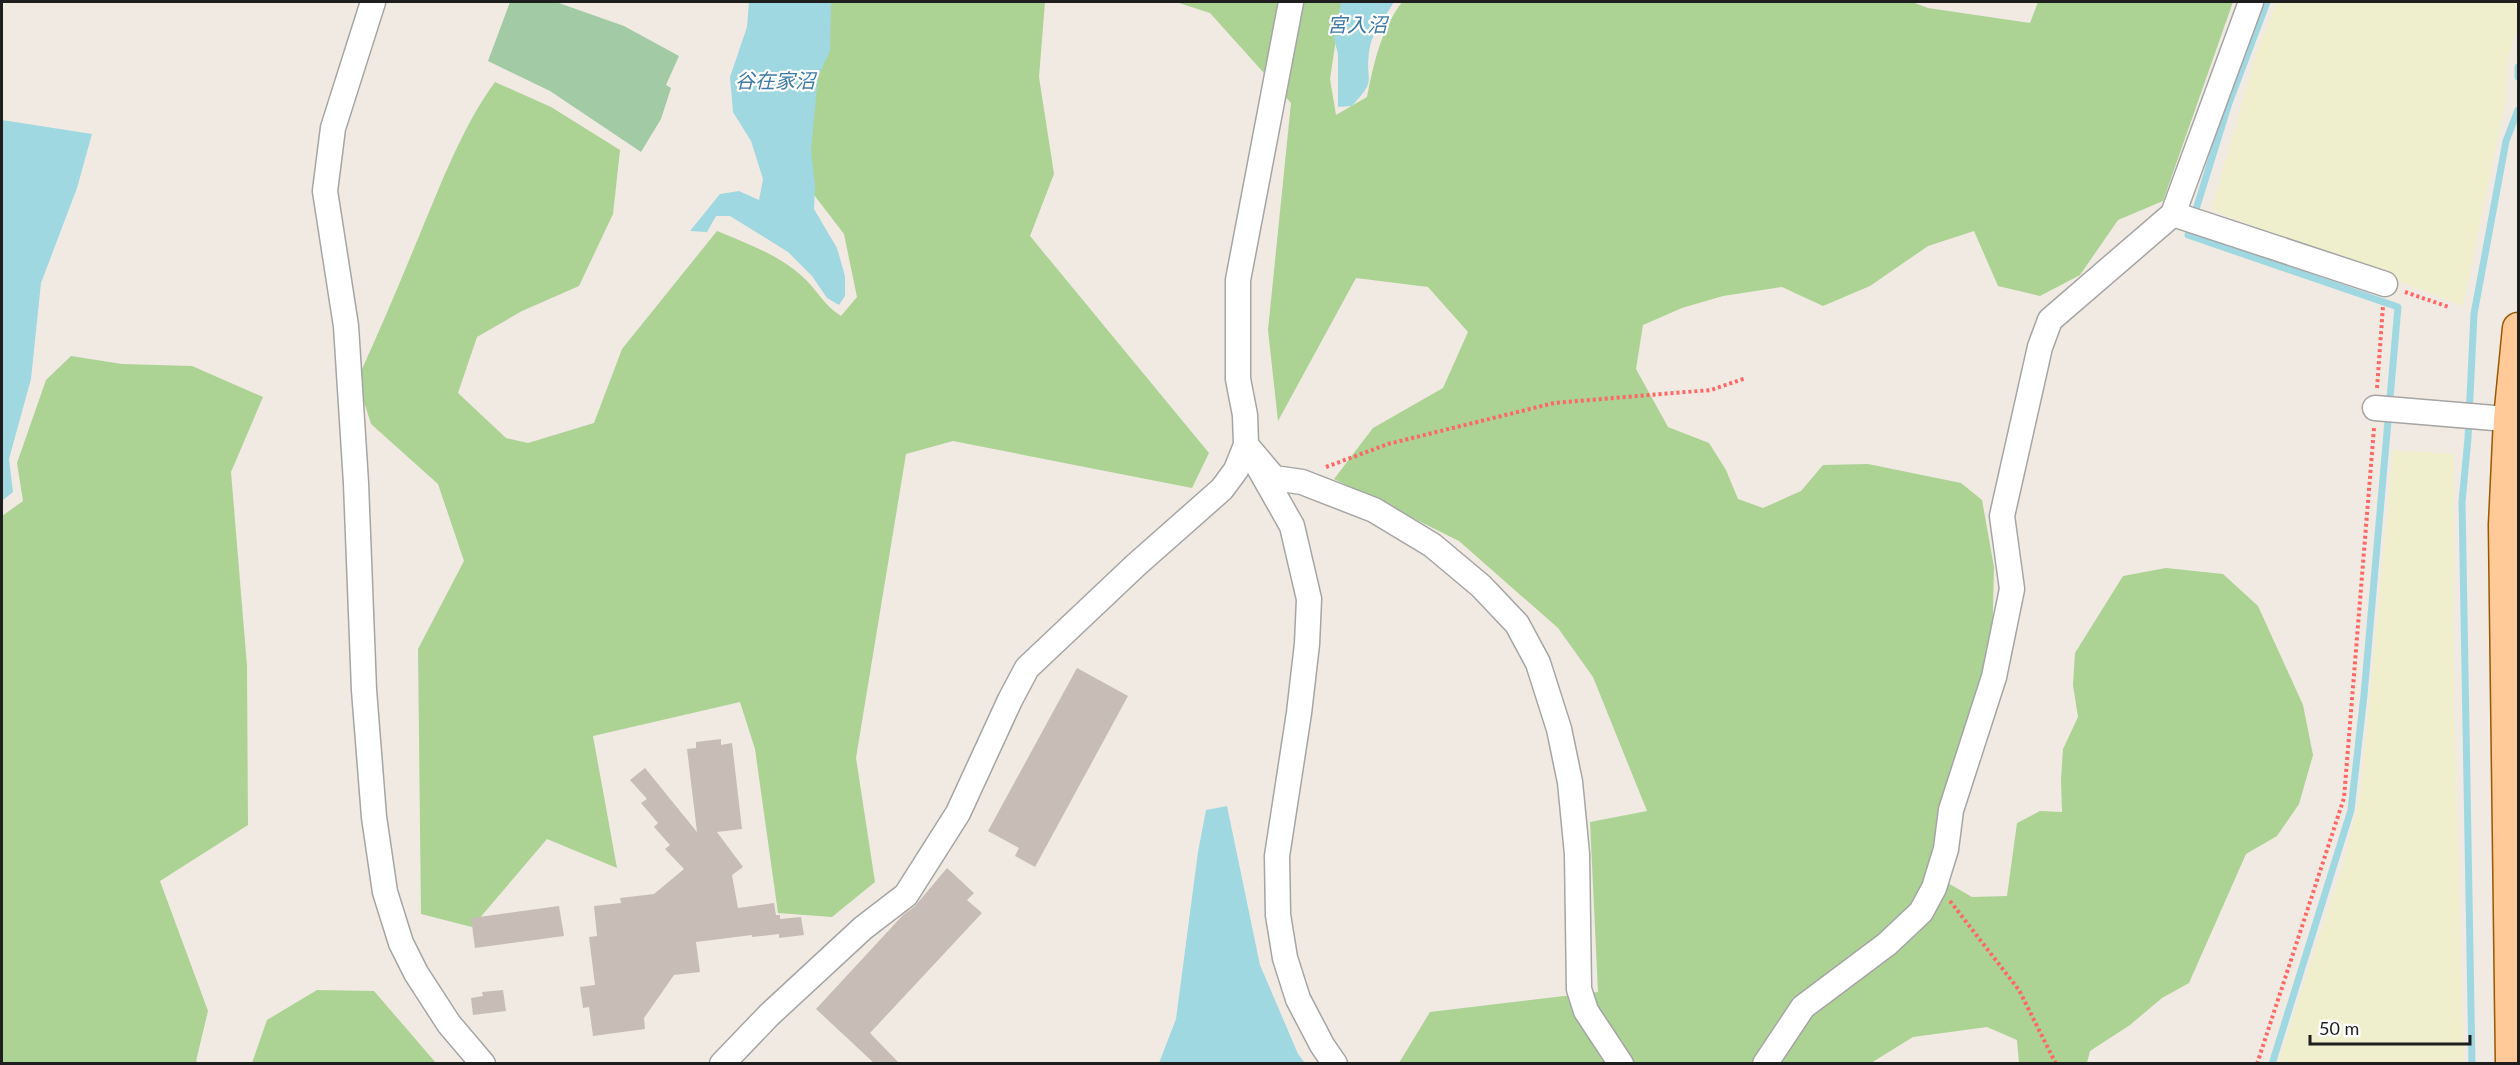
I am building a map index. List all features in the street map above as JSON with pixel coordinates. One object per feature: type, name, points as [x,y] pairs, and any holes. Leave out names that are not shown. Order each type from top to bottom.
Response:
[{"type":"main road","points":[[2511,1064],[2504,525],[2514,420],[2518,328]]},
{"type":"street","points":[[373,2],[333,128],[325,191],[346,326],[356,483],[364,690],[374,817],[385,892],[402,943],[416,974],[449,1024],[483,1064]]},
{"type":"street","points":[[722,1064],[769,1015],[863,928],[906,895],[958,813],[1027,668],[1136,565],[1222,489],[1236,471],[1246,445],[1245,415],[1238,379],[1238,280],[1291,2]]},
{"type":"street","points":[[1765,1064],[1803,1007],[1887,944],[1921,912],[1936,882],[1946,849],[1951,810],[1995,677],[2012,590],[2002,516],[2040,347],[2050,320],[2173,214],[2252,2]]},
{"type":"street","points":[[2173,214],[2385,284]]},
{"type":"street","points":[[2375,408],[2514,420]]},
{"type":"street","points":[[1246,445],[1275,478],[1302,482],[1374,510],[1432,545],[1481,586],[1517,624],[1533,653],[1559,729],[1570,782],[1577,854],[1579,989],[1586,1011],[1622,1064]]},
{"type":"street","points":[[1246,445],[1292,526],[1309,599],[1307,644],[1299,714],[1277,856],[1278,915],[1285,958],[1298,999],[1322,1045],[1335,1064]]},
{"type":"path","points":[[2257,1064],[2344,798],[2385,284],[2449,308]]},
{"type":"path","points":[[1302,482],[1324,468],[1388,444],[1554,403],[1712,390],[1746,378]]},
{"type":"path","points":[[1936,882],[2019,990],[2056,1064]]},
{"type":"green space","points":[[510,2],[556,2],[624,26],[679,56],[666,85],[671,88],[661,119],[641,152],[550,91],[488,61]]},
{"type":"green space","points":[[826,2],[1045,2],[1039,77],[1054,174],[1030,236],[1209,453],[1192,488],[953,441],[906,454],[856,758],[875,882],[832,917],[778,913],[755,749],[740,702],[593,736],[617,868],[547,839],[472,927],[421,914],[418,649],[464,561],[438,484],[371,424],[357,380],[446,172],[473,116],[495,82],[551,107],[620,150],[613,214],[579,286],[522,311],[477,337],[458,393],[506,438],[528,443],[594,423],[622,349],[717,231],[764,251],[787,264],[841,316],[857,297],[844,234],[811,191],[805,143]]},
{"type":"green space","points":[[1176,2],[1357,2],[1336,39],[1330,79],[1336,115],[1367,97],[1384,35],[1402,2],[1912,2],[1928,8],[2030,23],[2038,2],[2233,2],[2163,201],[2118,220],[2080,275],[2040,296],[1998,286],[1974,231],[1928,246],[1870,286],[1823,306],[1782,287],[1723,296],[1682,308],[1643,325],[1636,369],[1668,427],[1709,443],[1726,470],[1738,499],[1763,508],[1801,491],[1823,465],[1868,464],[1961,483],[1982,500],[1994,567],[1992,649],[1948,785],[1927,871],[1972,897],[2007,896],[2017,823],[2040,811],[2062,812],[2063,749],[2078,717],[2073,685],[2075,653],[2123,576],[2166,568],[2223,574],[2258,606],[2303,705],[2313,755],[2299,804],[2277,836],[2246,854],[2189,983],[2162,998],[2130,1025],[2090,1051],[2087,1063],[2019,1063],[2017,1040],[1987,1027],[1913,1037],[1871,1063],[1399,1063],[1430,1012],[1598,992],[1590,822],[1647,811],[1593,677],[1558,628],[1459,541],[1334,479],[1373,428],[1443,388],[1468,332],[1428,287],[1356,278],[1278,421],[1268,330],[1291,103],[1210,13]]},
{"type":"green space","points":[[2277,2],[2518,2],[2518,27],[2507,61],[2505,104],[2463,306],[2211,210],[2256,54]]},
{"type":"green space","points":[[71,356],[122,364],[192,366],[263,397],[231,472],[247,666],[248,825],[160,881],[208,1011],[196,1061],[199,1063],[2,1063],[2,516],[23,501],[17,463],[46,380]]},
{"type":"green space","points":[[2393,450],[2454,454],[2454,703],[2464,1063],[2278,1063],[2344,861],[2361,790]]},
{"type":"green space","points":[[317,990],[374,991],[436,1063],[252,1063],[267,1020]]},
{"type":"water","name":"谷在家沼","points":[[749,2],[831,2],[830,51],[818,77],[811,150],[815,185],[814,209],[837,248],[845,276],[845,296],[839,305],[827,298],[812,276],[788,252],[730,216],[716,216],[707,232],[690,231],[720,194],[739,191],[759,200],[763,179],[751,141],[733,112],[730,77],[747,27]]},
{"type":"water","name":"宮入沼","points":[[1341,2],[1394,2],[1372,38],[1368,62],[1368,85],[1352,106],[1338,107],[1338,54],[1334,39]]},
{"type":"water","points":[[2,120],[92,134],[77,188],[41,283],[31,379],[9,459],[13,492],[2,501]]},
{"type":"water","points":[[1227,806],[1260,965],[1298,1054],[1305,1063],[1159,1063],[1176,1019],[1198,852],[1206,810]]},
{"type":"building","points":[[1077,668],[1128,696],[1035,867],[1015,856],[1019,848],[988,831]]},
{"type":"building","points":[[721,739],[721,745],[732,743],[742,829],[717,832],[743,867],[732,875],[738,908],[774,903],[776,915],[780,915],[780,919],[801,917],[804,935],[779,938],[779,934],[752,937],[752,935],[696,942],[700,972],[674,975],[644,1018],[645,1029],[593,1036],[589,1007],[583,1008],[580,987],[595,985],[589,937],[597,936],[594,906],[621,903],[620,898],[654,894],[684,869],[665,849],[670,845],[654,827],[658,823],[641,803],[647,799],[630,780],[645,768],[697,832],[687,749],[696,748],[696,742]]},
{"type":"building","points":[[947,868],[974,893],[967,900],[982,913],[870,1033],[900,1064],[875,1064],[816,1009],[903,915],[915,906]]},
{"type":"building","points":[[559,906],[564,936],[475,948],[471,918]]},
{"type":"building","points":[[503,990],[506,1011],[473,1015],[471,998],[483,996],[482,992]]},
{"type":"waterway","points":[[2267,2],[2229,103],[2188,235],[2398,307],[2364,695],[2351,810],[2272,1064]]},
{"type":"waterway","points":[[2518,67],[2518,77]]},
{"type":"waterway","points":[[2472,1064],[2462,502],[2468,438],[2474,314],[2506,141],[2518,110]]}]
